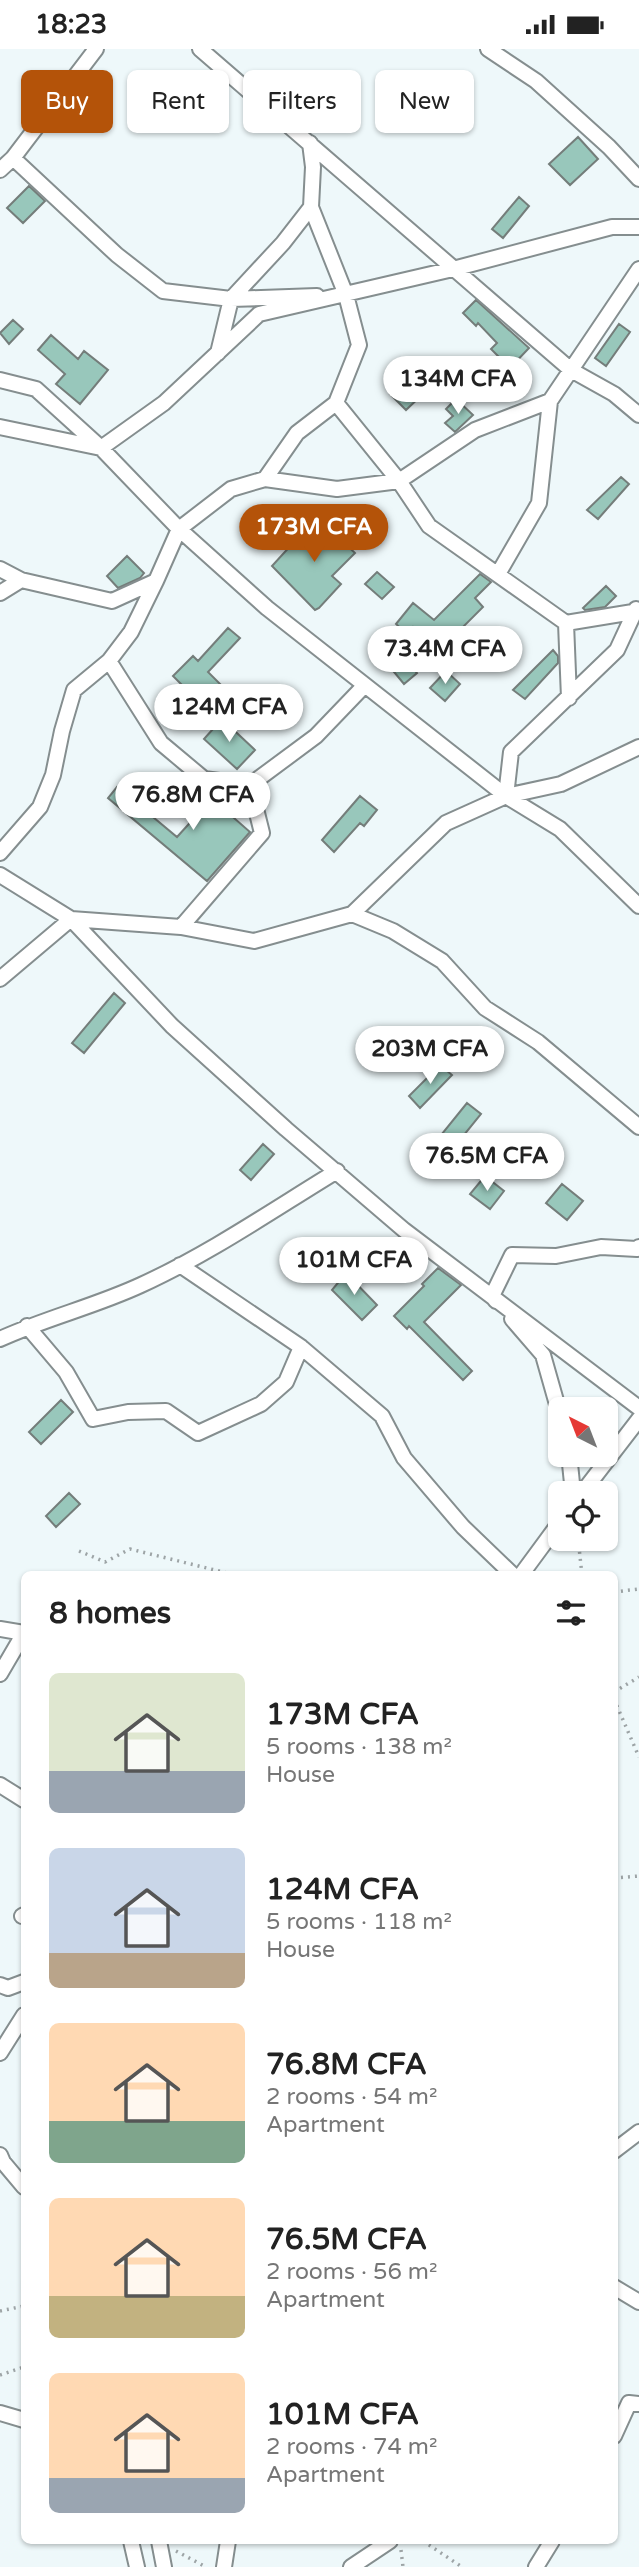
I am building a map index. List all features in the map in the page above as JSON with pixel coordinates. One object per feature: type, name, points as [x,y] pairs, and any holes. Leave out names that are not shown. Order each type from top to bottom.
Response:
[{"type":"street","points":[[0,170],[13,158],[96,49]]},
{"type":"street","points":[[200,49],[571,370],[614,394],[639,415]]},
{"type":"street","points":[[488,49],[536,81],[609,147],[639,179]]},
{"type":"street","points":[[265,479],[297,433],[336,403],[359,345],[346,295],[310,207],[313,167],[310,143]]},
{"type":"street","points":[[13,158],[117,255],[163,291],[232,299],[346,295]]},
{"type":"street","points":[[218,354],[232,299],[283,243],[310,207]]},
{"type":"street","points":[[0,427],[102,448],[164,404],[259,314],[453,269],[612,227],[639,227]]},
{"type":"street","points":[[498,573],[539,503],[551,401],[639,269]]},
{"type":"street","points":[[0,380],[36,389],[102,448],[179,529],[267,608],[506,796],[560,829],[639,906]]},
{"type":"street","points":[[0,853],[40,807],[53,775],[74,690],[109,661],[131,632],[179,529],[231,489],[265,479],[337,489],[399,481],[475,430],[551,401]]},
{"type":"street","points":[[336,403],[399,481],[429,526],[566,623],[636,609]]},
{"type":"street","points":[[0,569],[21,580],[112,601],[156,581]]},
{"type":"street","points":[[0,593],[21,580]]},
{"type":"street","points":[[506,796],[511,752],[617,650],[636,609]]},
{"type":"street","points":[[566,623],[569,698]]},
{"type":"street","points":[[109,661],[161,743],[204,779],[250,785],[316,736],[364,686]]},
{"type":"street","points":[[0,979],[71,919],[181,927],[254,941],[352,914],[446,823],[506,796],[561,784],[639,747]]},
{"type":"street","points":[[181,927],[262,833],[250,785]]},
{"type":"street","points":[[0,875],[71,919],[173,1026],[286,1129],[404,1230],[639,1408]]},
{"type":"street","points":[[352,914],[393,931],[442,961],[485,1008],[538,1042],[639,1128]]},
{"type":"street","points":[[0,1339],[27,1326],[139,1286],[180,1265],[337,1171]]},
{"type":"street","points":[[492,1296],[512,1255],[556,1256],[601,1247],[639,1247]]},
{"type":"street","points":[[180,1265],[300,1347],[382,1416],[404,1458],[463,1527],[509,1571]]},
{"type":"street","points":[[492,1296],[543,1355],[555,1397]]},
{"type":"street","points":[[27,1326],[66,1372],[93,1419],[128,1412],[166,1411],[198,1433],[261,1404],[286,1382],[300,1347]]},
{"type":"street","points":[[591,1481],[639,1419]]},
{"type":"street","points":[[524,1571],[548,1538]]},
{"type":"street","points":[[0,1629],[21,1632]]},
{"type":"street","points":[[0,1674],[21,1638]]},
{"type":"street","points":[[0,1785],[21,1798]]},
{"type":"street","points":[[0,1985],[8,1987],[21,1983]]},
{"type":"street","points":[[0,2053],[20,2031]]},
{"type":"street","points":[[618,2148],[639,2132]]},
{"type":"street","points":[[0,2155],[21,2183]]},
{"type":"street","points":[[618,2289],[639,2302]]},
{"type":"street","points":[[618,2403],[636,2401]]},
{"type":"street","points":[[618,2430],[636,2401]]},
{"type":"street","points":[[0,2413],[21,2419]]},
{"type":"street","points":[[132,2544],[137,2567]]},
{"type":"street","points":[[160,2544],[164,2567]]},
{"type":"street","points":[[224,2567],[228,2544]]},
{"type":"street","points":[[351,2567],[386,2544]]},
{"type":"street","points":[[536,2567],[550,2544]]},
{"type":"path","points":[[79,1551],[105,1562],[130,1549],[219,1571]]},
{"type":"path","points":[[579,1551],[582,1571]]},
{"type":"path","points":[[618,1592],[639,1589]]},
{"type":"path","points":[[618,1690],[639,1677]]},
{"type":"path","points":[[618,1708],[639,1757]]},
{"type":"path","points":[[618,1878],[639,1876]]},
{"type":"path","points":[[0,2311],[21,2307]]},
{"type":"path","points":[[0,2375],[21,2368]]},
{"type":"path","points":[[164,2544],[206,2567]]},
{"type":"path","points":[[402,2544],[403,2567]]},
{"type":"path","points":[[428,2544],[462,2567]]},
{"type":"building","points":[[578,137],[598,159],[570,185],[549,164]]},
{"type":"building","points":[[29,186],[45,201],[23,223],[7,208]]},
{"type":"building","points":[[519,197],[529,206],[503,238],[492,229]]},
{"type":"building","points":[[476,300],[529,348],[510,368],[491,349],[497,343],[478,323],[476,326],[463,313]]},
{"type":"building","points":[[13,320],[23,329],[9,344],[0,333]]},
{"type":"building","points":[[619,324],[630,332],[606,366],[595,358]]},
{"type":"building","points":[[51,335],[78,359],[84,351],[108,370],[80,404],[56,384],[65,374],[38,350]]},
{"type":"building","points":[[409,376],[425,392],[406,410],[390,394]]},
{"type":"building","points":[[456,399],[473,415],[455,432],[445,423],[453,416],[446,409]]},
{"type":"building","points":[[621,477],[629,484],[598,519],[587,510]]},
{"type":"building","points":[[315,519],[355,553],[332,576],[341,584],[315,610],[272,566]]},
{"type":"building","points":[[127,556],[144,573],[140,578],[118,588],[107,576]]},
{"type":"building","points":[[377,572],[394,587],[382,599],[365,584]]},
{"type":"building","points":[[480,574],[491,582],[475,598],[483,607],[456,634],[454,631],[435,649],[413,627],[407,634],[396,624],[413,603],[434,620]]},
{"type":"building","points":[[606,586],[616,596],[605,607],[585,610],[583,608]]},
{"type":"building","points":[[228,628],[240,638],[208,672],[230,694],[237,688],[248,700],[225,722],[202,699],[199,702],[173,676],[193,656],[198,661]]},
{"type":"building","points":[[398,650],[417,673],[404,684],[385,661]]},
{"type":"building","points":[[553,650],[558,656],[558,663],[525,699],[513,690]]},
{"type":"building","points":[[446,671],[460,684],[445,701],[430,688]]},
{"type":"building","points":[[222,719],[255,750],[237,769],[204,739]]},
{"type":"building","points":[[117,787],[177,837],[197,815],[187,806],[202,790],[250,832],[207,881],[108,798]]},
{"type":"building","points":[[360,796],[377,810],[364,826],[360,823],[334,852],[322,840]]},
{"type":"building","points":[[114,993],[125,1003],[84,1053],[72,1043]]},
{"type":"building","points":[[440,1065],[452,1075],[420,1108],[409,1096]]},
{"type":"building","points":[[467,1103],[481,1114],[451,1151],[437,1140]]},
{"type":"building","points":[[263,1144],[274,1154],[251,1180],[240,1170]]},
{"type":"building","points":[[485,1176],[504,1191],[490,1209],[470,1194]]},
{"type":"building","points":[[562,1184],[583,1201],[567,1220],[546,1203]]},
{"type":"building","points":[[438,1268],[461,1285],[424,1322],[472,1371],[463,1380],[409,1326],[407,1329],[394,1316]]},
{"type":"building","points":[[346,1273],[377,1305],[362,1320],[332,1290]]},
{"type":"building","points":[[61,1400],[73,1412],[41,1444],[29,1432]]},
{"type":"building","points":[[69,1493],[80,1504],[56,1527],[46,1516]]}]
